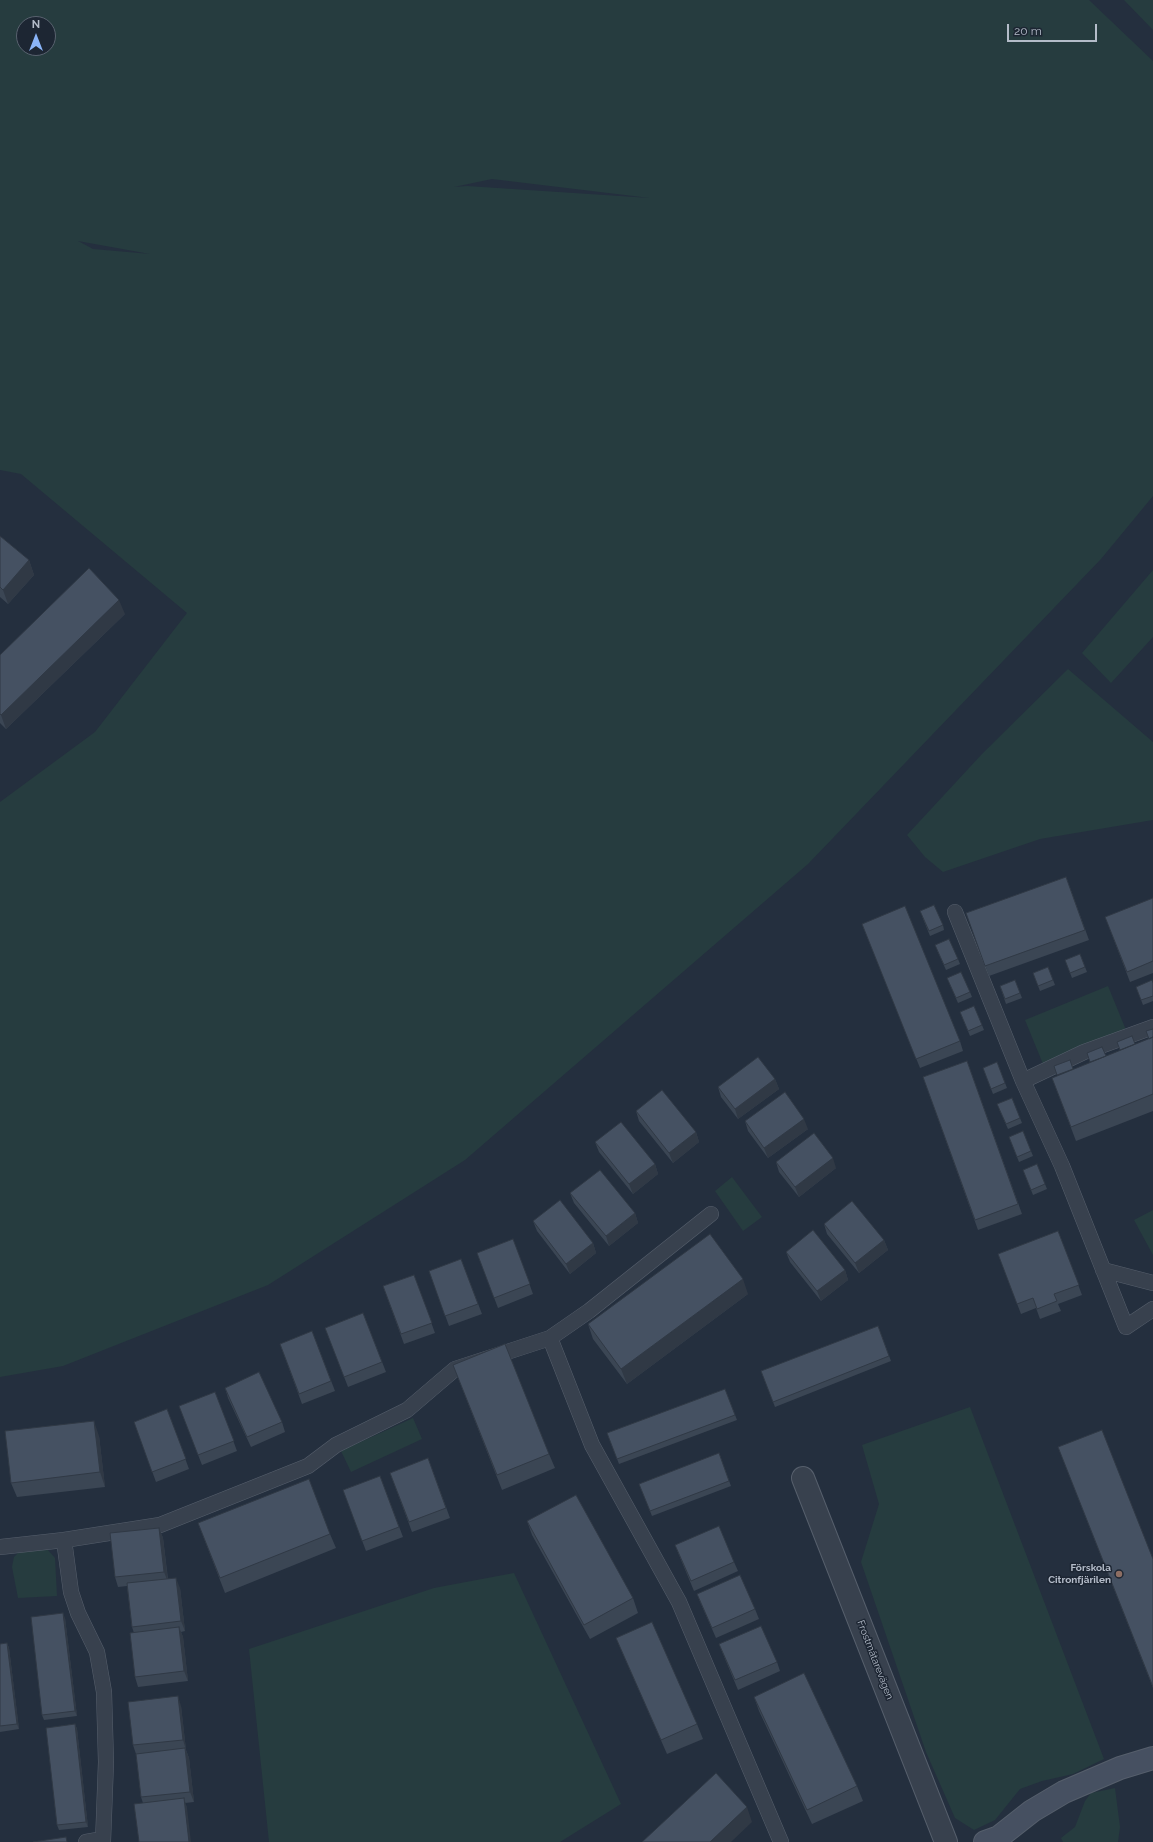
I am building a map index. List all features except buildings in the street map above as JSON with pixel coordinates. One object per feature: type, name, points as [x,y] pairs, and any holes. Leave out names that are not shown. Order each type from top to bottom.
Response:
[{"type":"street","name":"Frostmätarevägen","points":[[803,1478],[946,1842]]},
{"type":"street","points":[[985,1842],[999,1837],[1032,1811],[1064,1792],[1120,1768],[1153,1758]]},
{"type":"lane","points":[[955,912],[1023,1080],[1062,1166],[1126,1327],[1153,1309]]},
{"type":"lane","points":[[1023,1080],[1084,1052],[1153,1027]]},
{"type":"lane","points":[[0,1547],[64,1540],[160,1525],[308,1466],[336,1445],[407,1410],[455,1370],[550,1338],[588,1311],[711,1214]]},
{"type":"lane","points":[[1103,1270],[1153,1283]]},
{"type":"lane","points":[[550,1338],[592,1445],[679,1602],[781,1842]]},
{"type":"lane","points":[[64,1540],[71,1592],[78,1613],[97,1652],[104,1692],[106,1762],[103,1841],[86,1842]]},
{"type":"green space","points":[[0,0],[1089,0],[1153,61],[1153,496],[1101,559],[808,864],[465,1160],[268,1285],[63,1366],[0,1377],[0,802],[95,732],[187,613],[21,474],[0,470]],"holes":[[[492,179],[650,198],[467,186],[454,187]],[[78,241],[150,254],[93,249]]]},
{"type":"green space","points":[[1124,0],[1153,0],[1153,30]]},
{"type":"green space","points":[[1153,570],[1153,637],[1111,683],[1082,653]]},
{"type":"green space","points":[[1068,669],[1153,742],[1153,820],[1040,839],[943,872],[925,857],[907,835],[982,754]]},
{"type":"green space","points":[[1108,986],[1126,1030],[1043,1064],[1025,1020]]},
{"type":"green space","points":[[732,1177],[762,1217],[743,1231],[715,1191]]},
{"type":"green space","points":[[1153,1210],[1153,1255],[1134,1220]]},
{"type":"green space","points":[[970,1407],[1104,1759],[1073,1774],[1042,1781],[1020,1789],[995,1820],[974,1830],[955,1818],[926,1752],[861,1562],[879,1504],[862,1445]]},
{"type":"green space","points":[[413,1418],[422,1439],[351,1472],[341,1451]]},
{"type":"green space","points":[[47,1549],[55,1558],[57,1596],[18,1598],[12,1567],[14,1557],[21,1550]]},
{"type":"green space","points":[[514,1573],[621,1804],[560,1842],[269,1842],[249,1649],[434,1588]]},
{"type":"green space","points":[[1115,1788],[1120,1827],[1118,1842],[1063,1842],[1061,1838],[1075,1827],[1085,1801],[1091,1793]]},
{"type":"place","name":"Förskola Citronfjärilen","points":[[1119,1574]]}]
